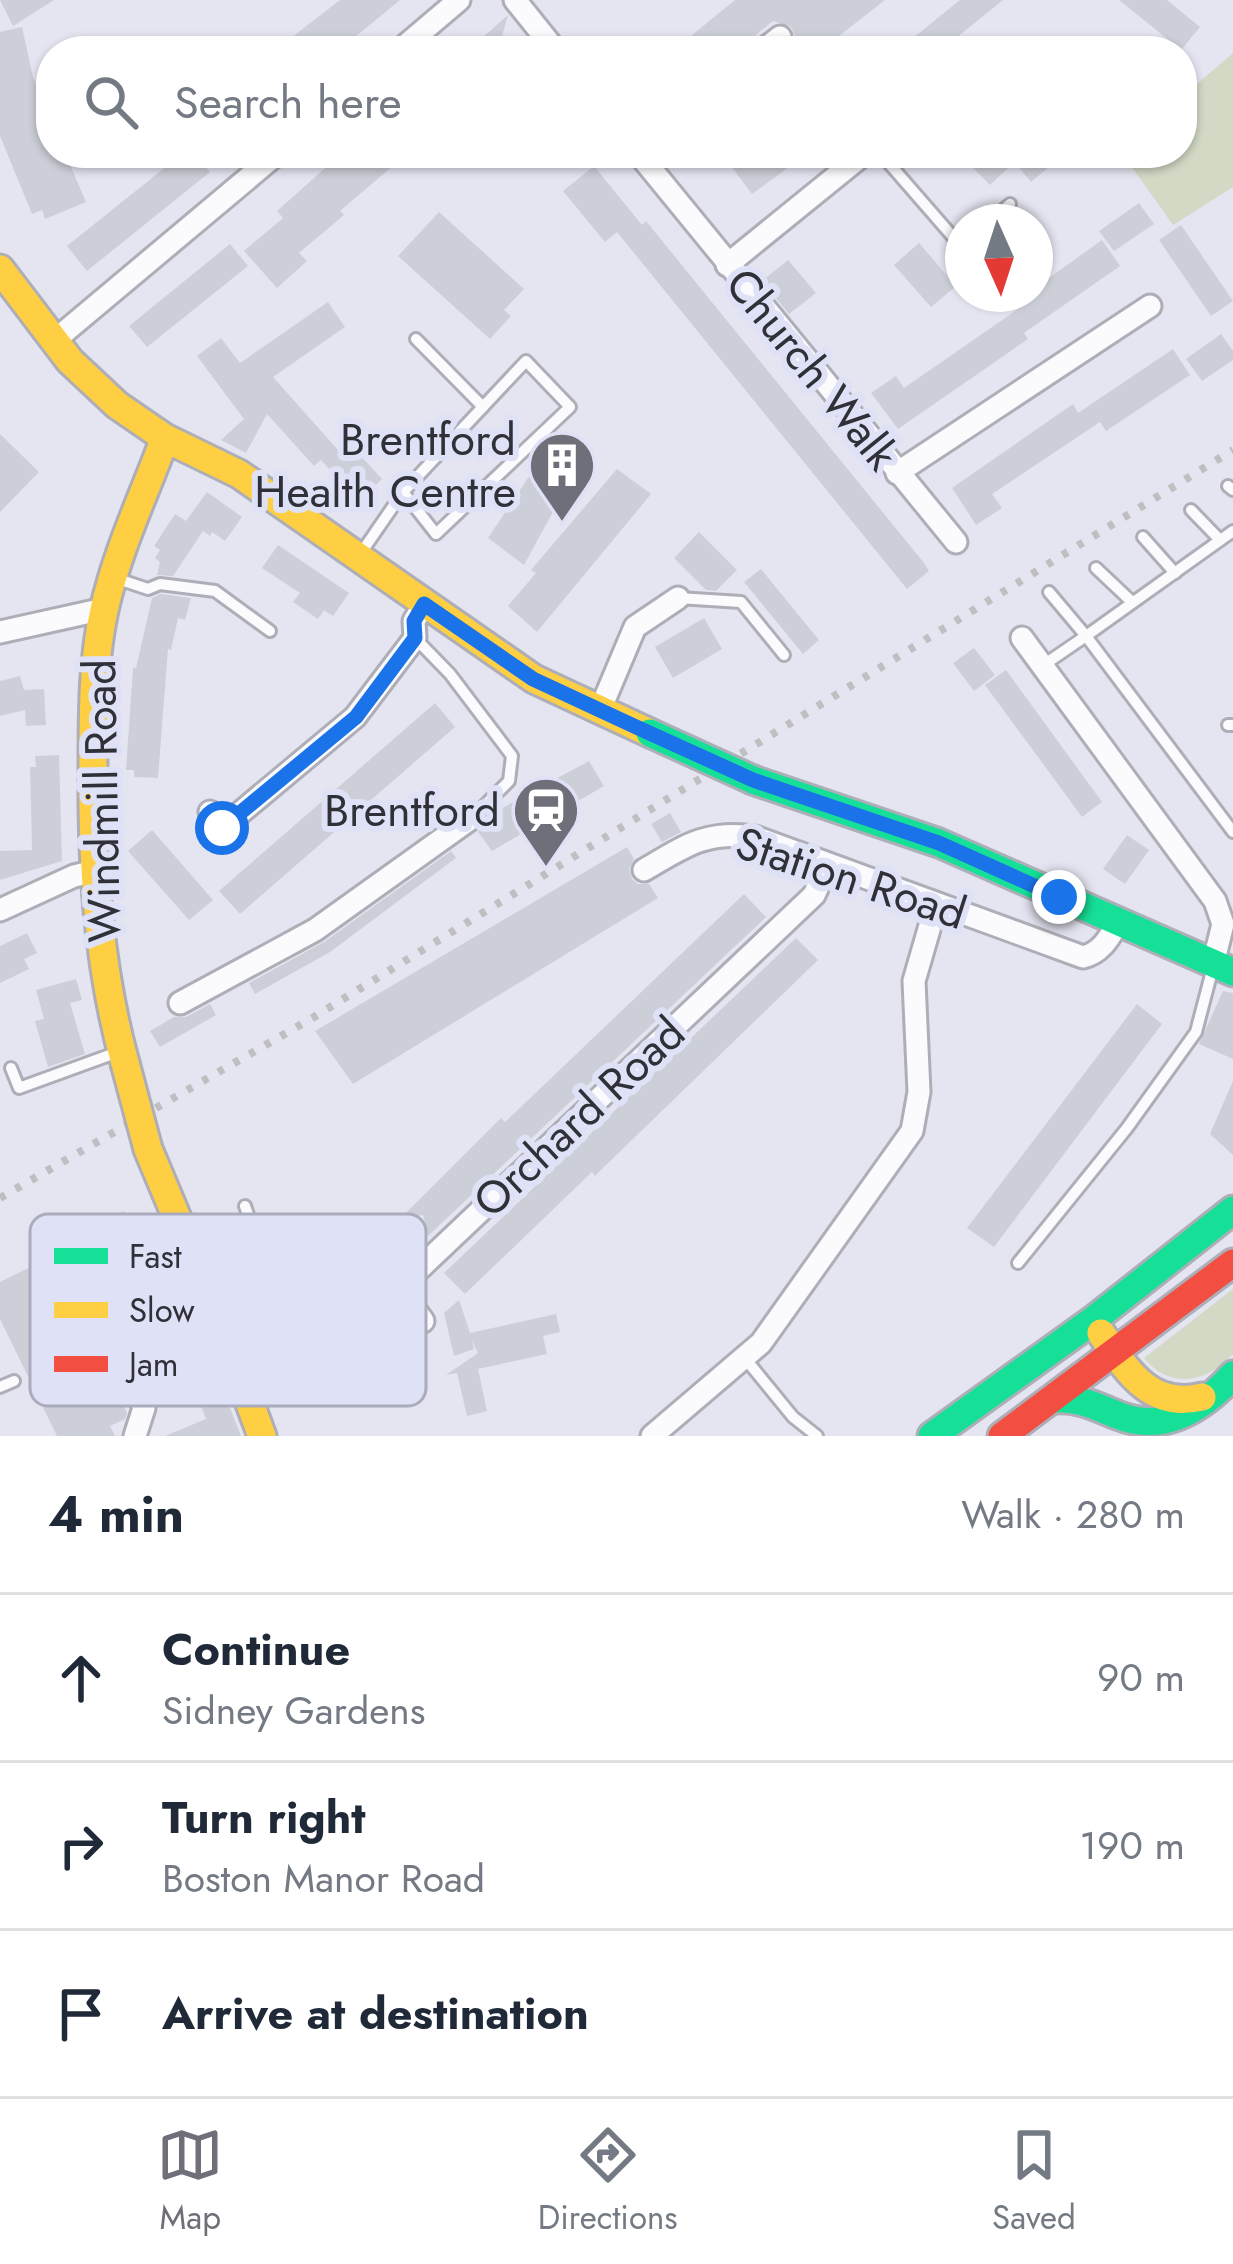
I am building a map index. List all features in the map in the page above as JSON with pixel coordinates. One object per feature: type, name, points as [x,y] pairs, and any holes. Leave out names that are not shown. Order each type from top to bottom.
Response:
[{"type":"main road","points":[[0,269],[70,361],[117,405],[165,437],[239,474],[533,679],[753,780],[939,843],[1223,968]]},
{"type":"main road","name":"Windmill Road","points":[[165,437],[112,578],[96,651],[95,871],[105,969],[123,1057],[148,1149],[173,1214]]},
{"type":"main road","points":[[932,1436],[1092,1321],[1233,1210]]},
{"type":"main road","points":[[1002,1436],[1233,1263]]},
{"type":"main road","points":[[1092,1321],[1136,1382],[1160,1399],[1195,1400],[1230,1379]]},
{"type":"main road","points":[[1054,1399],[1083,1398],[1131,1428],[1182,1416],[1210,1399],[1230,1379]]},
{"type":"main road","name":"Windmill Road","points":[[252,1406],[262,1436]]},
{"type":"street","points":[[417,36],[459,0]]},
{"type":"street","points":[[515,0],[544,36]]},
{"type":"street","points":[[55,340],[260,168]]},
{"type":"street","name":"Church Walk","points":[[650,168],[956,542]]},
{"type":"street","points":[[727,265],[847,168]]},
{"type":"street","points":[[897,473],[1150,306]]},
{"type":"street","points":[[600,710],[635,627],[678,598]]},
{"type":"street","points":[[210,812],[222,828],[356,717],[415,638],[414,621],[424,604]]},
{"type":"street","points":[[0,632],[104,609]]},
{"type":"street","points":[[1022,638],[1228,922],[1223,968]]},
{"type":"street","points":[[180,1003],[315,930],[473,817]]},
{"type":"street","name":"Station Road","points":[[644,870],[706,836],[730,834],[755,837],[1083,957],[1104,945],[1118,923]]},
{"type":"street","name":"Orchard Road","points":[[426,1262],[814,896],[828,865]]},
{"type":"street","points":[[0,910],[95,871]]},
{"type":"street","points":[[652,1436],[761,1343],[912,1131],[919,1092],[916,962],[936,905]]},
{"type":"street","points":[[134,1436],[142,1406]]},
{"type":"lane","points":[[893,168],[945,228]]},
{"type":"lane","points":[[416,339],[484,407]]},
{"type":"lane","points":[[359,556],[403,493],[526,361],[570,407],[436,534],[403,493]]},
{"type":"lane","points":[[1191,511],[1220,540]]},
{"type":"lane","points":[[1042,666],[1233,531]]},
{"type":"lane","points":[[1143,537],[1174,574]]},
{"type":"lane","points":[[1096,568],[1132,602]]},
{"type":"lane","points":[[112,578],[148,589],[160,584],[215,591],[269,631]]},
{"type":"lane","points":[[1049,592],[1233,832]]},
{"type":"lane","points":[[678,598],[741,602],[784,655]]},
{"type":"lane","points":[[415,638],[450,674],[512,756],[509,782],[473,817]]},
{"type":"lane","points":[[1018,1263],[1196,1032],[1223,968]]},
{"type":"lane","points":[[11,1068],[19,1088],[123,1057]]},
{"type":"lane","points":[[245,1206],[248,1214]]},
{"type":"lane","points":[[744,1357],[794,1417],[817,1436]]},
{"type":"lane","points":[[0,1387],[14,1381]]},
{"type":"green space","points":[[1233,53],[1233,187],[1173,225],[1133,168],[1197,168],[1197,84]]},
{"type":"green space","points":[[1233,1289],[1233,1354],[1223,1364],[1188,1379],[1165,1375],[1144,1358]]},
{"type":"building","points":[[0,0],[54,0],[13,26]]},
{"type":"building","points":[[340,0],[400,0],[356,36],[293,36]]},
{"type":"building","points":[[735,0],[885,0],[839,36],[795,36],[791,27],[773,21],[754,36],[692,35]]},
{"type":"building","points":[[960,0],[1003,0],[959,36],[916,36]]},
{"type":"building","points":[[1119,0],[1167,0],[1200,27],[1193,36],[1164,36]]},
{"type":"building","points":[[508,15],[502,36],[484,36]]},
{"type":"building","points":[[22,27],[36,85],[36,168],[71,168],[86,202],[45,219],[42,210],[32,214],[0,136],[0,32]]},
{"type":"building","points":[[164,168],[207,168],[210,172],[87,271],[67,246]]},
{"type":"building","points":[[325,168],[390,168],[299,253],[307,261],[277,288],[244,251],[283,218],[277,211]]},
{"type":"building","points":[[596,168],[642,225],[646,221],[929,571],[907,589],[617,232],[605,242],[563,191]]},
{"type":"building","points":[[732,168],[788,168],[752,194]]},
{"type":"building","points":[[973,168],[1008,168],[990,185]]},
{"type":"building","points":[[1019,168],[1048,168],[1031,182]]},
{"type":"building","points":[[1139,203],[1154,224],[1114,251],[1099,231]]},
{"type":"building","points":[[439,212],[524,289],[504,310],[511,316],[490,339],[398,256]]},
{"type":"building","points":[[1181,225],[1233,301],[1211,316],[1159,240]]},
{"type":"building","points":[[1102,240],[1120,266],[1024,333],[1028,339],[898,429],[871,393],[896,376],[904,388],[1014,312],[1053,312],[1053,275]]},
{"type":"building","points":[[919,243],[945,273],[945,295],[931,307],[894,265]]},
{"type":"building","points":[[230,244],[248,266],[147,347],[129,326]]},
{"type":"building","points":[[788,260],[816,293],[789,314],[762,281]]},
{"type":"building","points":[[328,302],[345,327],[273,377],[339,451],[349,443],[382,479],[359,501],[321,460],[314,466],[267,414],[246,453],[221,440],[244,419],[197,356],[221,338],[240,363]]},
{"type":"building","points":[[1221,334],[1233,351],[1233,360],[1202,381],[1186,359]]},
{"type":"building","points":[[1173,349],[1190,375],[1106,431],[1100,422],[992,494],[1002,508],[976,525],[952,488],[1073,404],[1078,413]]},
{"type":"building","points":[[0,434],[39,472],[0,512]]},
{"type":"building","points":[[550,445],[582,459],[524,565],[488,538]]},
{"type":"building","points":[[617,469],[651,494],[537,632],[508,606],[536,573],[531,570]]},
{"type":"building","points":[[207,492],[242,517],[225,541],[203,531],[173,576],[157,575],[160,562],[155,558],[160,550],[154,546],[175,514],[186,521]]},
{"type":"building","points":[[699,532],[737,570],[716,591],[706,590],[674,558]]},
{"type":"building","points":[[278,545],[349,593],[333,616],[324,610],[318,619],[293,602],[300,593],[262,568]]},
{"type":"building","points":[[761,569],[819,640],[803,654],[744,582]]},
{"type":"building","points":[[161,594],[191,598],[185,620],[178,618],[168,649],[158,778],[134,777],[134,770],[126,770],[133,668],[152,598]]},
{"type":"building","points":[[704,618],[722,649],[673,678],[655,647]]},
{"type":"building","points":[[974,648],[995,675],[974,691],[953,663]]},
{"type":"building","points":[[1006,670],[1102,802],[1082,817],[985,685]]},
{"type":"building","points":[[20,676],[24,690],[44,689],[46,725],[26,726],[25,710],[0,716],[0,681]]},
{"type":"building","points":[[435,703],[455,727],[240,914],[219,891]]},
{"type":"building","points":[[59,755],[62,861],[0,880],[0,851],[32,850],[30,767],[36,767],[35,756]]},
{"type":"building","points":[[589,761],[604,786],[492,851],[478,832],[489,815]]},
{"type":"building","points":[[670,813],[681,832],[662,842],[651,824]]},
{"type":"building","points":[[152,830],[213,900],[189,920],[128,851]]},
{"type":"building","points":[[1127,835],[1149,850],[1125,884],[1103,869]]},
{"type":"building","points":[[627,847],[634,859],[629,869],[632,879],[649,884],[658,898],[353,1084],[315,1031]]},
{"type":"building","points":[[451,851],[456,858],[330,952],[255,994],[249,983],[324,942]]},
{"type":"building","points":[[744,894],[766,917],[428,1236],[426,1214],[405,1214],[501,1118],[505,1122]]},
{"type":"building","points":[[27,933],[37,953],[24,959],[29,969],[0,983],[0,946]]},
{"type":"building","points":[[796,938],[818,960],[595,1176],[592,1172],[465,1294],[444,1273]]},
{"type":"building","points":[[76,979],[82,1000],[70,1003],[85,1054],[48,1067],[35,1021],[44,1019],[36,990]]},
{"type":"building","points":[[1223,991],[1233,993],[1233,1059],[1199,1044]]},
{"type":"building","points":[[210,1004],[216,1015],[160,1047],[150,1031]]},
{"type":"building","points":[[1137,1004],[1162,1024],[994,1247],[967,1228]]},
{"type":"building","points":[[1233,1081],[1233,1155],[1210,1134]]},
{"type":"building","points":[[30,1267],[30,1381],[0,1319],[0,1282]]},
{"type":"building","points":[[459,1300],[470,1333],[556,1314],[560,1332],[543,1336],[547,1354],[478,1369],[487,1411],[467,1416],[457,1373],[446,1375],[478,1353],[472,1341],[474,1349],[454,1356],[444,1313]]},
{"type":"building","points":[[42,1406],[124,1406],[127,1413],[110,1426],[115,1436],[57,1436]]},
{"type":"building","points":[[201,1406],[230,1406],[241,1436],[165,1436],[206,1419]]},
{"type":"railway","points":[[0,1198],[314,1017],[1233,450]]},
{"type":"traffic: fast","points":[[650,733],[753,780]]},
{"type":"traffic: fast","points":[[753,780],[939,843],[1233,972]]},
{"type":"traffic: fast","points":[[932,1436],[1092,1321],[1233,1210]]},
{"type":"traffic: fast","points":[[1054,1399],[1079,1401],[1134,1420],[1166,1420],[1195,1408],[1233,1375]]},
{"type":"traffic: slow","points":[[0,269],[70,361],[117,405],[165,438],[239,474],[534,679],[650,733]]},
{"type":"traffic: slow","points":[[125,1063],[98,915],[94,687],[109,588],[165,438]]},
{"type":"traffic: slow","points":[[125,1063],[148,1149]]},
{"type":"traffic: slow","points":[[148,1149],[175,1214]]},
{"type":"traffic: slow","points":[[1101,1333],[1131,1373],[1154,1392],[1184,1400],[1202,1397]]},
{"type":"traffic: slow","points":[[251,1406],[262,1436]]},
{"type":"traffic: jam","points":[[1002,1436],[1233,1263]]},
{"type":"place","name":"Brentford Health Centre","points":[[562,524]]},
{"type":"place","name":"Brentford","points":[[546,869]]},
{"type":"route","points":[[222,828],[356,717],[415,638],[414,621],[424,604],[533,679],[634,726],[753,780],[939,843],[1059,897]]}]
